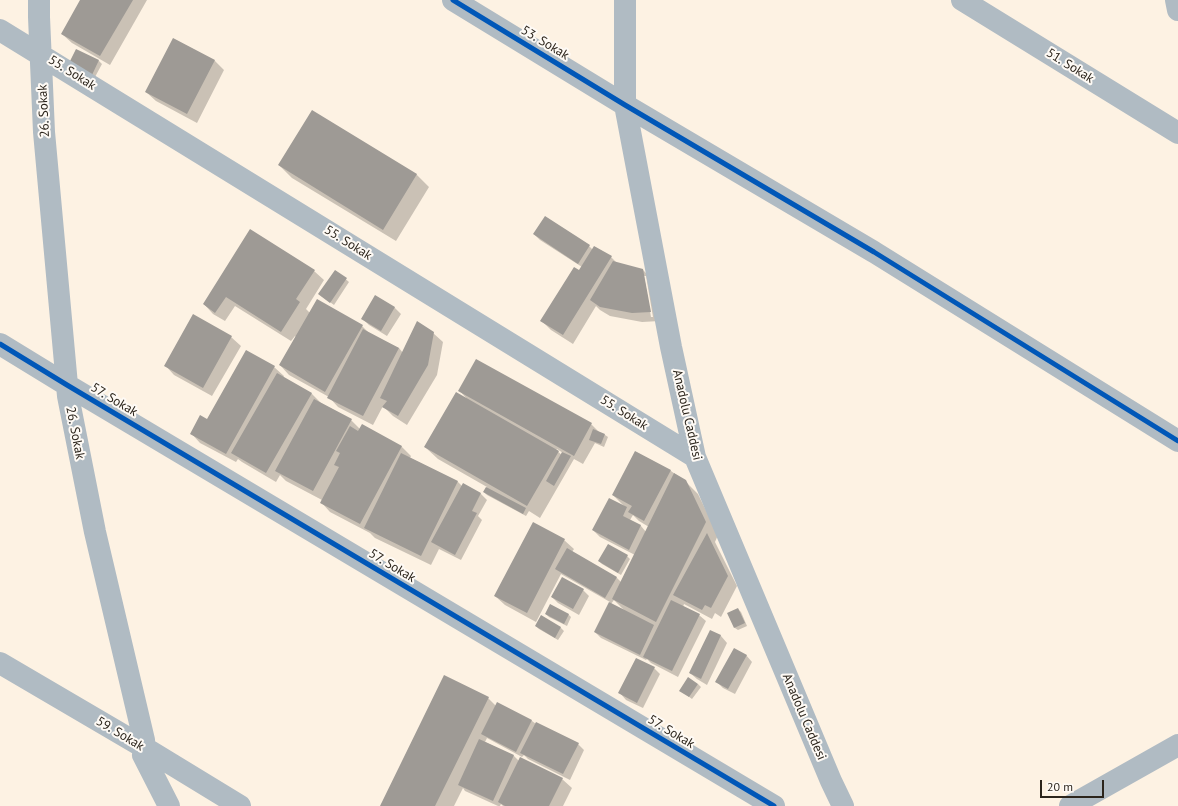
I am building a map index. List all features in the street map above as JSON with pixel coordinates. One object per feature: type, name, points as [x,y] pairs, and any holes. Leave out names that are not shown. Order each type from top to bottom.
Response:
[{"type":"street","name":"26. Sokak","points":[[39,0],[45,140],[68,396],[95,532],[145,748],[144,755],[169,806]]},
{"type":"street","name":"53. Sokak","points":[[453,0],[625,105],[874,252],[1178,441]]},
{"type":"street","name":"Anadolu Caddesi","points":[[625,0],[625,105],[671,348],[695,456],[831,781],[843,806]]},
{"type":"street","name":"51. Sokak","points":[[962,0],[1178,133]]},
{"type":"street","points":[[1176,0],[1178,10]]},
{"type":"street","name":"55. Sokak","points":[[0,30],[695,456]]},
{"type":"street","name":"57. Sokak","points":[[0,344],[774,806]]},
{"type":"street","name":"59. Sokak","points":[[0,663],[240,806]]},
{"type":"street","points":[[1070,806],[1178,745]]},
{"type":"shaded area","points":[[0,0],[1178,0],[1178,806],[0,806]]},
{"type":"building","points":[[80,0],[133,0],[100,56],[61,34]]},
{"type":"building","points":[[173,38],[215,60],[187,114],[145,92]]},
{"type":"building","points":[[76,49],[99,60],[92,75],[69,63]]},
{"type":"building","points":[[312,110],[417,174],[383,230],[278,165]]},
{"type":"building","points":[[545,216],[590,245],[578,264],[533,234]]},
{"type":"building","points":[[250,229],[315,270],[296,299],[300,302],[281,332],[226,297],[215,313],[203,304]]},
{"type":"building","points":[[594,246],[612,256],[563,335],[540,321],[574,267],[579,270]]},
{"type":"building","points":[[613,261],[643,269],[651,312],[632,313],[600,307],[590,300]]},
{"type":"building","points":[[335,270],[347,278],[330,303],[318,294]]},
{"type":"building","points":[[375,295],[395,307],[381,331],[361,319]]},
{"type":"building","points":[[317,299],[363,325],[325,392],[279,365]]},
{"type":"building","points":[[193,314],[232,336],[203,388],[164,366]]},
{"type":"building","points":[[417,321],[434,332],[428,365],[398,416],[382,407],[387,401],[380,398]]},
{"type":"building","points":[[363,329],[399,348],[363,416],[327,398]]},
{"type":"building","points":[[246,350],[275,366],[226,454],[190,434],[200,415],[207,419]]},
{"type":"building","points":[[476,359],[592,423],[574,456],[458,391]]},
{"type":"building","points":[[277,373],[312,393],[266,473],[231,453]]},
{"type":"building","points":[[456,392],[559,451],[527,506],[424,447]]},
{"type":"building","points":[[314,399],[352,419],[313,491],[275,471]]},
{"type":"building","points":[[362,424],[402,446],[360,524],[320,503],[339,467],[334,465],[340,453],[336,451],[350,426],[358,431]]},
{"type":"building","points":[[593,429],[605,434],[601,444],[589,440]]},
{"type":"building","points":[[635,451],[671,470],[644,521],[628,512],[632,506],[612,495]]},
{"type":"building","points":[[562,452],[571,456],[554,486],[546,481]]},
{"type":"building","points":[[401,453],[458,481],[421,556],[364,528]]},
{"type":"building","points":[[674,473],[686,480],[706,522],[656,622],[612,599]]},
{"type":"building","points":[[463,483],[481,493],[472,511],[477,513],[455,555],[431,542]]},
{"type":"building","points":[[486,487],[526,508],[523,514],[483,492]]},
{"type":"building","points":[[609,498],[627,507],[623,516],[641,525],[629,550],[592,530]]},
{"type":"building","points":[[533,522],[565,539],[527,613],[494,596]]},
{"type":"building","points":[[707,533],[728,576],[711,608],[705,605],[702,610],[673,595]]},
{"type":"building","points":[[608,544],[628,555],[618,573],[598,561]]},
{"type":"building","points":[[567,548],[617,577],[605,598],[555,569]]},
{"type":"building","points":[[562,577],[584,589],[573,609],[551,597]]},
{"type":"building","points":[[671,600],[700,614],[672,671],[643,657]]},
{"type":"building","points":[[609,602],[654,625],[640,655],[594,632]]},
{"type":"building","points":[[550,604],[569,614],[564,624],[545,614]]},
{"type":"building","points":[[738,608],[745,623],[734,628],[727,613]]},
{"type":"building","points":[[541,615],[561,627],[555,638],[535,626]]},
{"type":"building","points":[[710,630],[721,635],[701,679],[689,673]]},
{"type":"building","points":[[734,648],[747,655],[728,689],[715,682]]},
{"type":"building","points":[[636,658],[655,667],[637,703],[618,693]]},
{"type":"building","points":[[444,675],[489,697],[435,806],[380,806]]},
{"type":"building","points":[[688,677],[698,684],[689,697],[679,691]]},
{"type":"building","points":[[497,702],[532,720],[516,752],[481,734]]},
{"type":"building","points":[[536,722],[579,743],[563,774],[520,753]]},
{"type":"building","points":[[479,739],[514,755],[493,801],[458,785]]},
{"type":"building","points":[[520,757],[563,778],[549,806],[505,806],[498,802]]},
{"type":"cycle path","points":[[453,0],[625,105],[874,252],[1178,441]]},
{"type":"cycle path","points":[[0,344],[774,806]]}]
